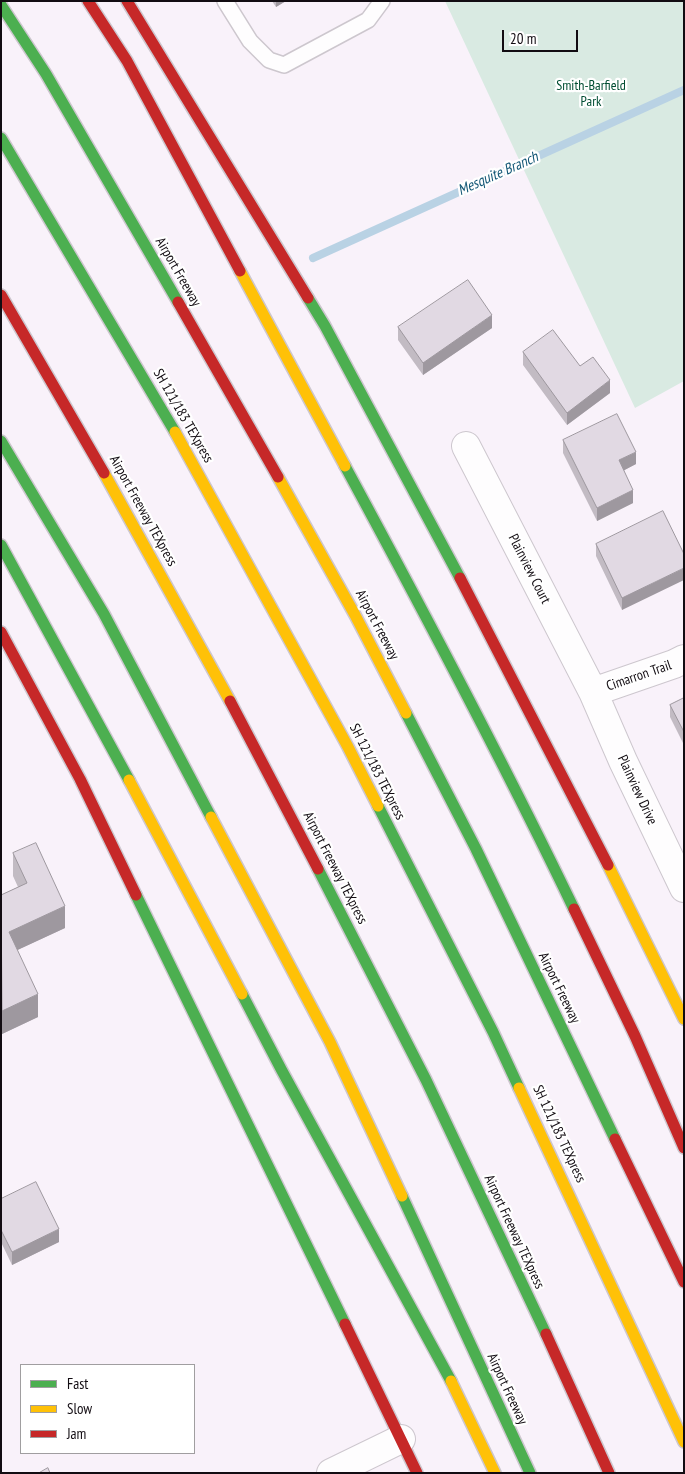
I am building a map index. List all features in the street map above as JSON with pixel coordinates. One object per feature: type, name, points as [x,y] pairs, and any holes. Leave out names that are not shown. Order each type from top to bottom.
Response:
[{"type":"main road","points":[[88,1],[127,61],[402,572],[545,849],[635,1036],[684,1148]]},
{"type":"main road","points":[[127,1],[324,326],[490,634],[624,896],[684,1019]]},
{"type":"main road","name":"Airport Freeway","points":[[1,5],[46,74],[216,367],[355,615],[480,858],[684,1282]]},
{"type":"main road","name":"SH 121/183 TEXpress","points":[[1,138],[172,427],[348,747],[494,1032],[684,1442]]},
{"type":"main road","name":"Airport Freeway TEXpress","points":[[1,295],[110,481],[285,802],[427,1082],[610,1473]]},
{"type":"main road","name":"Airport Freeway","points":[[1,441],[104,614],[330,1042],[530,1473]]},
{"type":"main road","points":[[1,545],[170,854],[282,1069],[442,1365],[495,1473]]},
{"type":"main road","points":[[1,632],[80,779],[417,1473]]},
{"type":"street","name":"Plainview Court","points":[[466,446],[593,692]]},
{"type":"street","name":"Cimarron Trail","points":[[593,692],[684,659]]},
{"type":"street","name":"Plainview Drive","points":[[593,692],[622,762],[684,888]]},
{"type":"street","points":[[331,1473],[401,1439]]},
{"type":"lane","points":[[224,1],[250,41],[269,60],[284,65],[368,20],[382,1]]},
{"type":"green space","name":"Smith-Barfield Park","points":[[445,1],[684,1],[684,381],[635,408]]},
{"type":"building","points":[[468,280],[492,315],[423,363],[398,327]]},
{"type":"building","points":[[553,330],[580,366],[593,357],[610,380],[567,413],[523,352]]},
{"type":"building","points":[[617,414],[636,452],[619,460],[633,490],[597,508],[563,440]]},
{"type":"building","points":[[663,511],[684,554],[684,568],[622,598],[596,544]]},
{"type":"building","points":[[684,698],[684,732],[670,705]]},
{"type":"building","points":[[36,843],[65,906],[9,932],[38,994],[2,1011],[1,895],[27,883],[13,853]]},
{"type":"building","points":[[36,1182],[59,1229],[12,1252],[1,1230],[1,1199]]},
{"type":"building","points":[[48,1468],[50,1473],[39,1473]]},
{"type":"waterway","name":"Mesquite Branch","points":[[313,258],[684,90]]},
{"type":"traffic: fast","points":[[1,5],[46,74],[178,302]]},
{"type":"traffic: fast","points":[[1,138],[175,432]]},
{"type":"traffic: fast","points":[[308,298],[325,326],[460,578]]},
{"type":"traffic: fast","points":[[1,441],[104,614],[211,817]]},
{"type":"traffic: fast","points":[[345,466],[462,686],[574,909]]},
{"type":"traffic: fast","points":[[1,545],[129,780]]},
{"type":"traffic: fast","points":[[406,713],[476,849],[615,1139]]},
{"type":"traffic: fast","points":[[378,806],[493,1032],[519,1088]]},
{"type":"traffic: fast","points":[[318,869],[426,1080],[546,1334]]},
{"type":"traffic: fast","points":[[136,895],[345,1324]]},
{"type":"traffic: fast","points":[[242,994],[451,1381]]},
{"type":"traffic: fast","points":[[402,1196],[530,1473]]},
{"type":"traffic: slow","points":[[240,271],[345,466]]},
{"type":"traffic: slow","points":[[175,432],[348,747],[378,806]]},
{"type":"traffic: slow","points":[[104,473],[230,701]]},
{"type":"traffic: slow","points":[[278,477],[355,615],[406,713]]},
{"type":"traffic: slow","points":[[129,780],[242,994]]},
{"type":"traffic: slow","points":[[211,817],[330,1042],[402,1196]]},
{"type":"traffic: slow","points":[[608,865],[684,1019]]},
{"type":"traffic: slow","points":[[519,1088],[684,1442]]},
{"type":"traffic: slow","points":[[451,1381],[495,1473]]},
{"type":"traffic: jam","points":[[88,1],[127,61],[240,271]]},
{"type":"traffic: jam","points":[[127,1],[308,298]]},
{"type":"traffic: jam","points":[[1,295],[104,473]]},
{"type":"traffic: jam","points":[[178,302],[278,477]]},
{"type":"traffic: jam","points":[[460,578],[608,865]]},
{"type":"traffic: jam","points":[[1,632],[80,779],[136,895]]},
{"type":"traffic: jam","points":[[230,701],[318,869]]},
{"type":"traffic: jam","points":[[574,909],[635,1036],[684,1148]]},
{"type":"traffic: jam","points":[[615,1139],[684,1282]]},
{"type":"traffic: jam","points":[[345,1324],[417,1473]]},
{"type":"traffic: jam","points":[[546,1334],[609,1473]]}]
